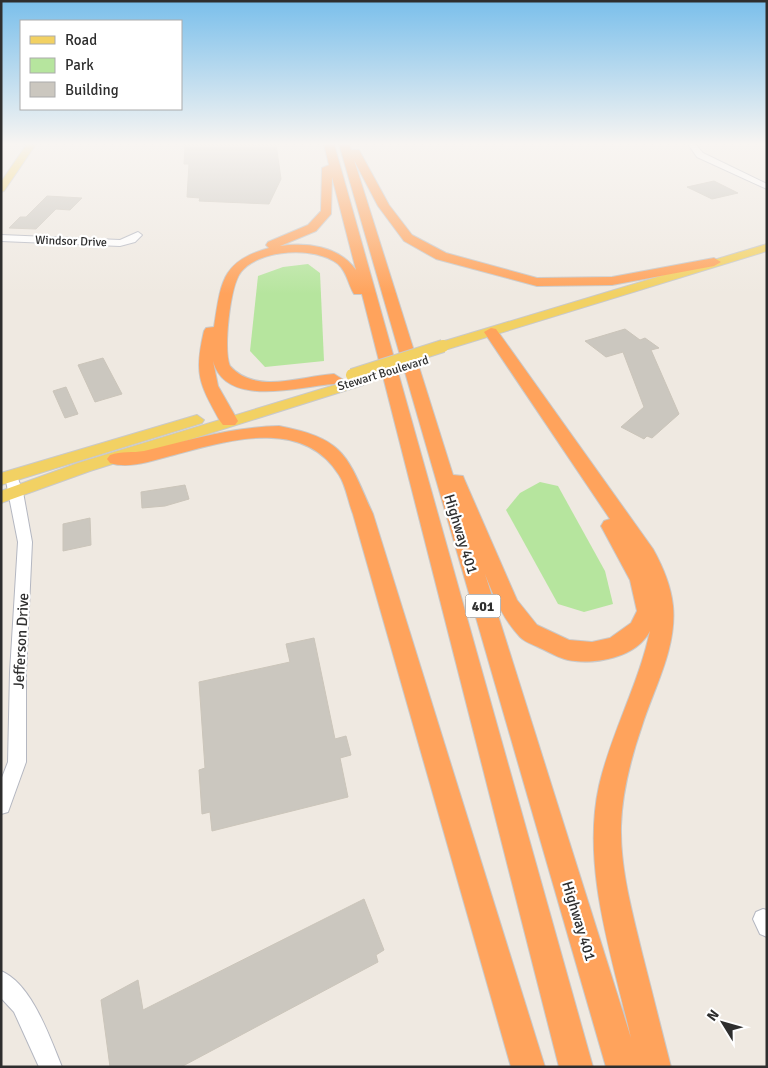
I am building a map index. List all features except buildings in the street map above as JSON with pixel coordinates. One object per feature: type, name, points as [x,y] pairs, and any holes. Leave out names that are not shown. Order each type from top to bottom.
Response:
[{"type":"highway","points":[[227,417],[217,403],[205,362],[219,285],[224,273],[245,256],[312,228],[326,212],[327,194]]},
{"type":"highway","name":"Highway 401","points":[[342,194],[576,1067]]},
{"type":"highway","name":"Highway 401","points":[[359,194],[624,1067]]},
{"type":"highway","points":[[378,194],[384,206],[408,238],[441,256],[537,282],[612,281],[714,262]]},
{"type":"highway","points":[[334,379],[257,386],[243,383],[227,372],[221,363],[220,351],[230,282],[236,268],[263,254],[284,249],[310,250],[341,261],[354,277],[377,351],[391,376]]},
{"type":"highway","points":[[437,456],[453,473],[508,605],[529,632],[567,650],[582,652],[616,647],[640,630],[648,610],[641,580],[634,565],[618,536],[488,337]]},
{"type":"highway","points":[[488,337],[646,555],[657,576],[662,600],[661,640],[653,667],[621,751],[608,808],[609,851],[616,904],[654,1067]]},
{"type":"highway","points":[[116,459],[142,458],[244,432],[272,432],[292,434],[316,444],[328,452],[346,472],[371,542],[528,1067]]},
{"type":"main road","name":"Stewart Boulevard","points":[[488,337],[714,262],[767,247]]},
{"type":"main road","name":"Stewart Boulevard","points":[[6,477],[227,417],[767,254]]},
{"type":"main road","name":"Stewart Boulevard","points":[[9,494],[84,467],[116,459],[334,379],[355,378]]},
{"type":"street","name":"Windsor Drive","points":[[1,238],[120,243],[132,240],[138,235]]},
{"type":"street","name":"Jefferson Drive","points":[[1,805],[17,762],[18,672],[25,542],[9,494],[6,477]]},
{"type":"street","points":[[1,982],[22,1004],[51,1067]]},
{"type":"green space","points":[[308,264],[320,273],[324,361],[265,367],[250,351],[258,276],[283,267]]},
{"type":"green space","points":[[540,482],[558,486],[605,571],[613,604],[584,612],[558,604],[506,510],[520,493]]}]
